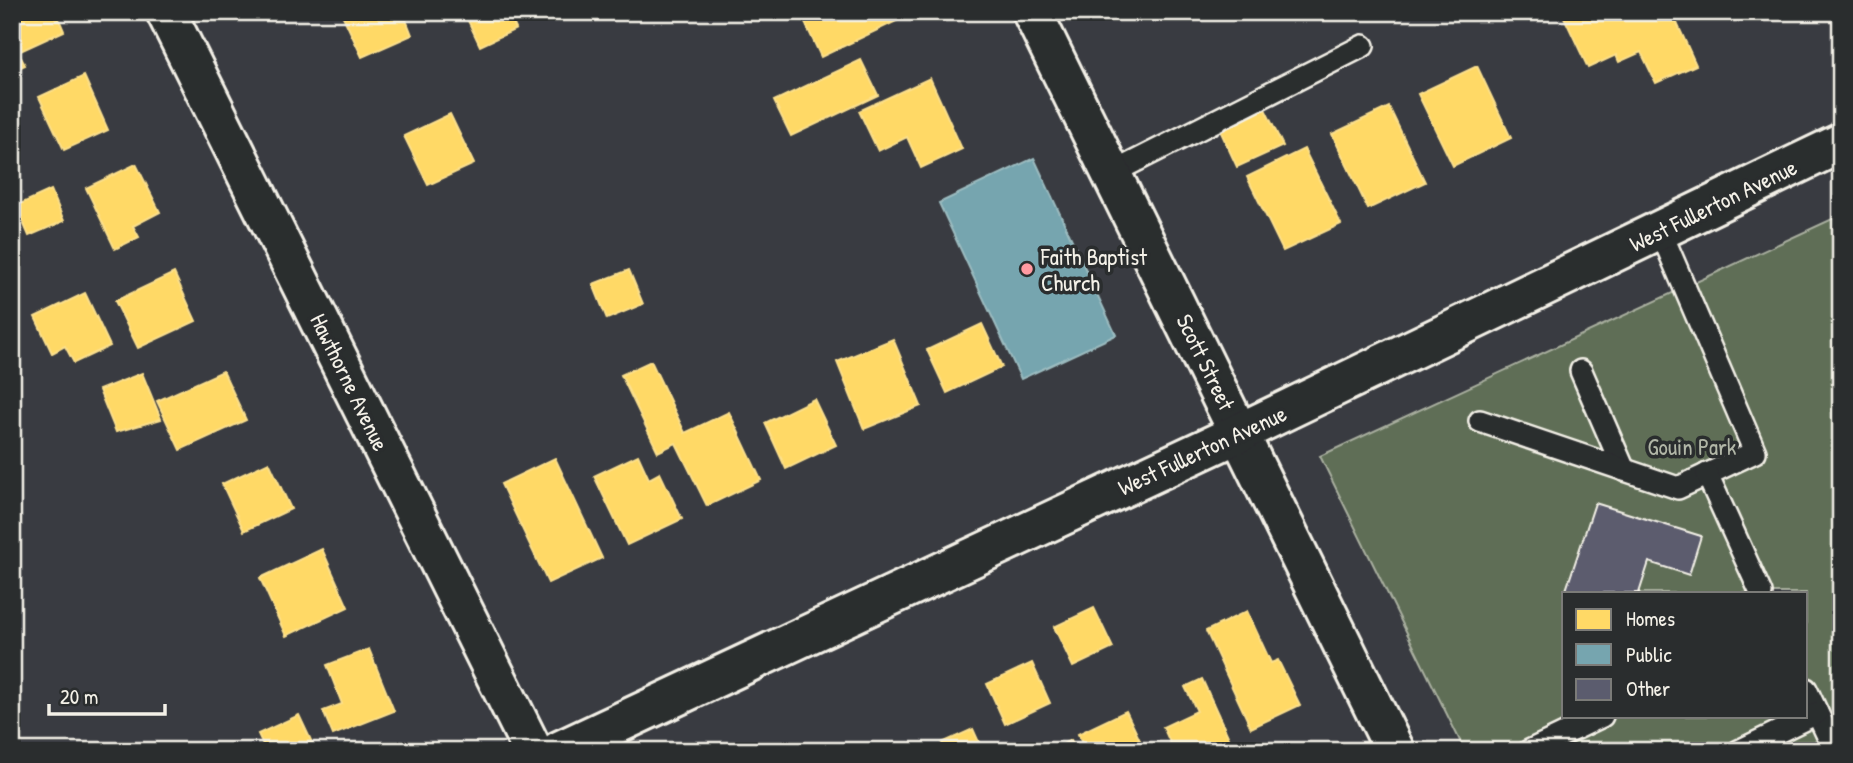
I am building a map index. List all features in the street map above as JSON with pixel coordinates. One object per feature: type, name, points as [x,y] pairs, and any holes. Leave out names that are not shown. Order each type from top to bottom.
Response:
[{"type":"street","name":"Hawthorne Avenue","points":[[166,12],[533,751]]},
{"type":"street","name":"Scott Street","points":[[1032,12],[1241,432],[1395,751]]},
{"type":"street","name":"West Fullerton Avenue","points":[[559,751],[1241,432],[1841,143]]},
{"type":"lane","points":[[1112,173],[1363,46]]},
{"type":"lane","points":[[1480,421],[1678,488],[1755,452],[1660,230]]},
{"type":"lane","points":[[1581,370],[1624,470]]},
{"type":"lane","points":[[1707,474],[1761,592]]},
{"type":"lane","points":[[1808,693],[1835,751]]},
{"type":"lane","points":[[1808,717],[1817,713]]},
{"type":"lane","points":[[1534,750],[1598,718]]},
{"type":"lane","points":[[1739,751],[1807,718]]},
{"type":"green space","name":"Gouin Park","points":[[1841,215],[1841,751],[1465,751],[1320,456]]},
{"type":"building: Homes","points":[[12,12],[56,12],[64,31],[18,52],[25,65],[12,71]]},
{"type":"building: Homes","points":[[341,12],[403,12],[412,35],[362,57]]},
{"type":"building: Homes","points":[[464,12],[508,12],[516,29],[480,46]]},
{"type":"building: Homes","points":[[800,12],[915,12],[821,57]]},
{"type":"building: Homes","points":[[1574,12],[1672,12],[1696,65],[1656,83],[1641,52],[1619,62],[1616,55],[1588,68],[1564,17]]},
{"type":"building: Homes","points":[[861,60],[878,95],[791,136],[774,101]]},
{"type":"building: Homes","points":[[1477,66],[1511,138],[1453,166],[1418,94]]},
{"type":"building: Homes","points":[[84,76],[108,130],[64,150],[39,97]]},
{"type":"building: Homes","points":[[930,78],[962,149],[921,168],[907,137],[878,151],[859,111]]},
{"type":"building: Homes","points":[[1264,107],[1283,146],[1237,167],[1219,128]]},
{"type":"building: Homes","points":[[1389,107],[1425,182],[1368,209],[1332,134]]},
{"type":"building: Homes","points":[[12,114],[20,131],[12,135]]},
{"type":"building: Homes","points":[[450,114],[474,164],[428,185],[404,136]]},
{"type":"building: Homes","points":[[1304,149],[1341,224],[1283,251],[1247,177]]},
{"type":"building: Homes","points":[[136,164],[160,212],[133,226],[139,237],[115,249],[86,188]]},
{"type":"building: Homes","points":[[51,190],[64,221],[29,236],[16,206]]},
{"type":"building: Homes","points":[[629,270],[643,304],[607,319],[593,284]]},
{"type":"building: Homes","points":[[174,273],[196,321],[138,348],[115,301]]},
{"type":"building: Homes","points":[[85,293],[110,346],[74,363],[65,346],[52,353],[35,317]]},
{"type":"building: Homes","points":[[982,324],[1002,367],[947,393],[927,350]]},
{"type":"building: Homes","points":[[893,339],[921,406],[864,429],[837,362]]},
{"type":"building: Homes","points":[[651,361],[685,433],[729,412],[761,480],[707,506],[676,443],[658,452],[621,375]]},
{"type":"building: Homes","points":[[223,371],[246,420],[180,450],[157,401]]},
{"type":"building: Homes","points":[[142,373],[161,419],[116,432],[99,390]]},
{"type":"building: Homes","points":[[814,399],[836,445],[786,469],[765,423]]},
{"type":"building: Homes","points":[[638,455],[649,479],[660,473],[682,519],[627,545],[594,476]]},
{"type":"building: Homes","points":[[555,458],[602,558],[548,583],[501,484]]},
{"type":"building: Homes","points":[[269,462],[291,509],[244,531],[222,484]]},
{"type":"building: Homes","points":[[322,549],[348,607],[286,636],[260,578]]},
{"type":"building: Homes","points":[[1094,608],[1113,648],[1073,667],[1054,627]]},
{"type":"building: Homes","points":[[1247,611],[1271,663],[1278,660],[1300,705],[1251,728],[1206,631]]},
{"type":"building: Homes","points":[[369,649],[394,711],[333,735],[323,711],[342,704],[327,665]]},
{"type":"building: Homes","points":[[1032,663],[1050,703],[1005,724],[987,684]]},
{"type":"building: Homes","points":[[1202,679],[1233,747],[1225,751],[1174,751],[1163,727],[1197,711],[1185,687]]},
{"type":"building: Homes","points":[[1126,711],[1145,751],[1085,751],[1078,734]]},
{"type":"building: Homes","points":[[299,715],[316,751],[266,751],[258,734]]},
{"type":"building: Homes","points":[[973,729],[983,751],[946,751],[942,743]]},
{"type":"building: Homes","points":[[1071,740],[1076,751],[1049,751]]},
{"type":"building: Public","name":"Faith Baptist Church","points":[[1034,158],[1116,335],[1021,379],[939,203]]},
{"type":"building: Other","points":[[1595,503],[1701,536],[1689,575],[1649,562],[1639,592],[1565,592]]},
{"type":"place","name":"Faith Baptist Church","points":[[1027,269]]}]
